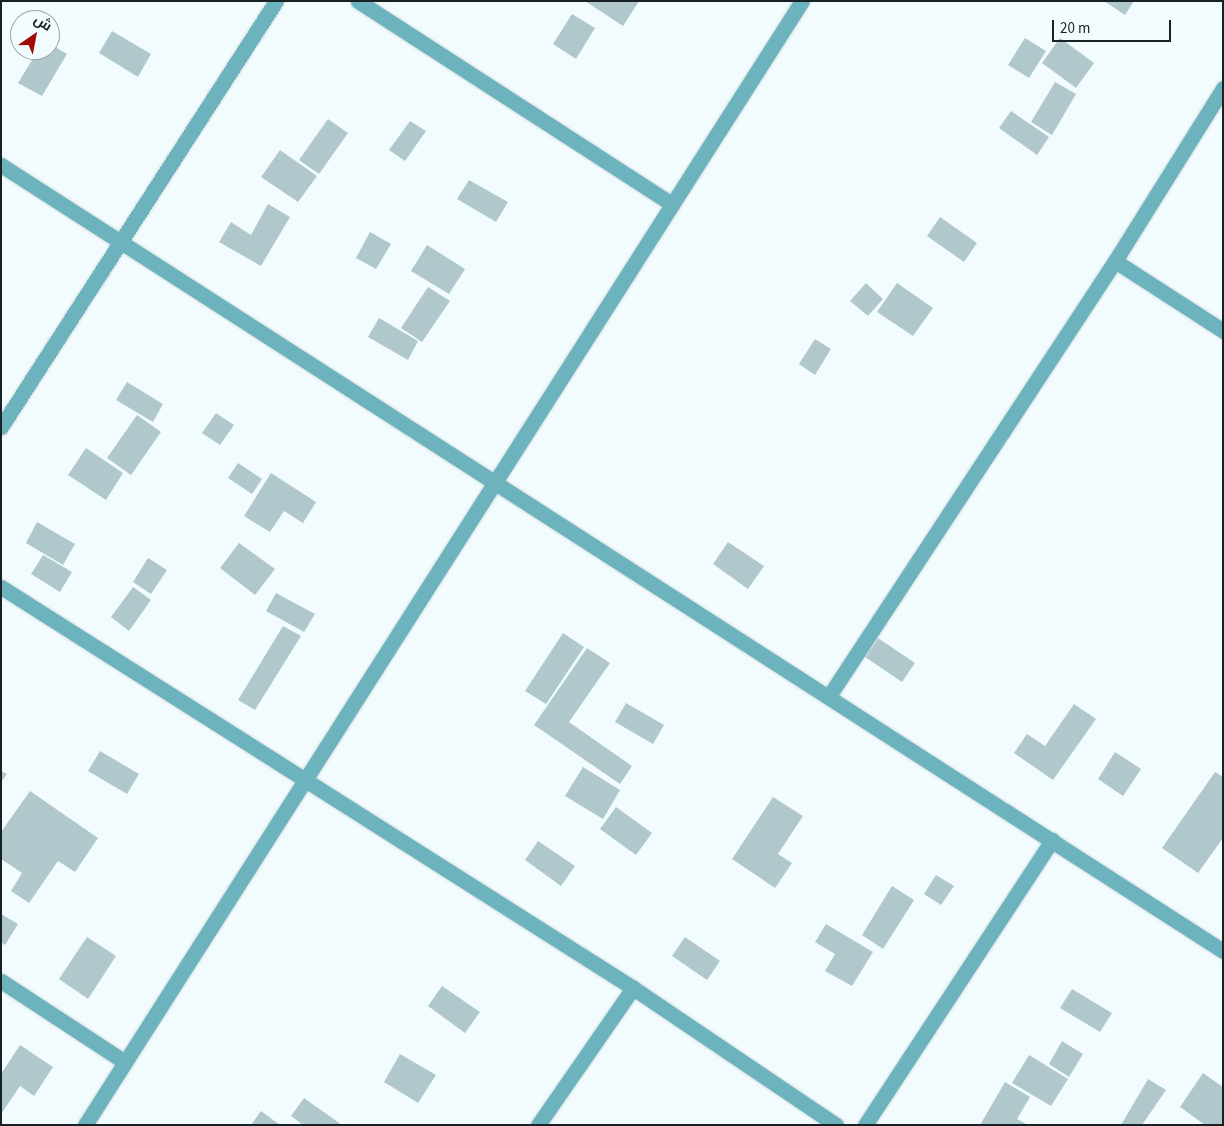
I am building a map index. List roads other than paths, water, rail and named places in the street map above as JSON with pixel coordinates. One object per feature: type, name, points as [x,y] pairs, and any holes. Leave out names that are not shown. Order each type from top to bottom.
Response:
[{"type":"street","points":[[1,426],[276,1]]},
{"type":"street","points":[[358,1],[672,204]]},
{"type":"street","points":[[85,1125],[802,1]]},
{"type":"street","points":[[829,696],[1115,261],[1223,88]]},
{"type":"street","points":[[1,165],[496,481],[1223,951]]},
{"type":"street","points":[[1115,261],[1223,331]]},
{"type":"street","points":[[1,587],[303,783],[633,988],[836,1125]]},
{"type":"street","points":[[865,1125],[1052,840]]},
{"type":"street","points":[[1,981],[125,1062]]},
{"type":"street","points":[[538,1125],[633,988]]}]
